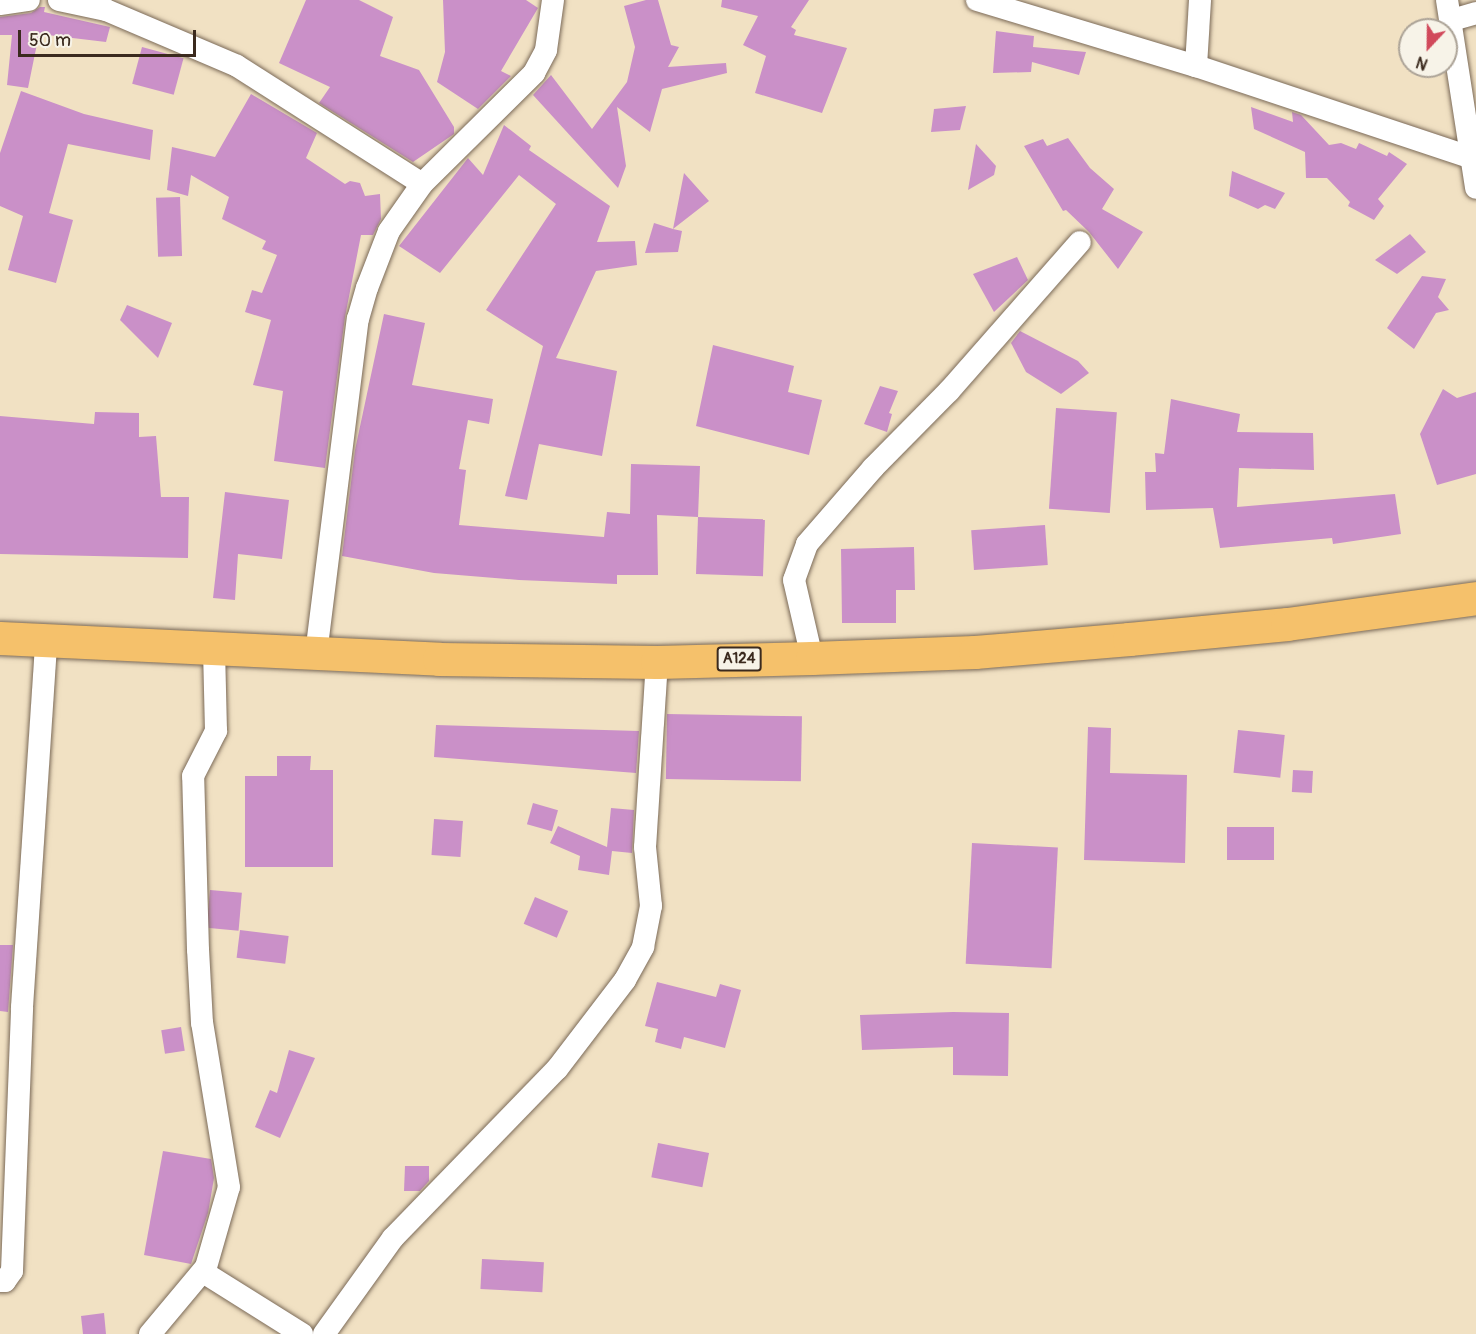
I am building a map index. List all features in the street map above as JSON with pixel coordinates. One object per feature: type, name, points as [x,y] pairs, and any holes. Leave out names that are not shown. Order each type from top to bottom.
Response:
[{"type":"highway","name":"A124","points":[[0,638],[316,654],[657,662],[975,652],[1287,624],[1476,597]]},
{"type":"street","points":[[0,4],[29,0]]},
{"type":"street","points":[[59,0],[106,10],[237,66],[422,184]]},
{"type":"street","points":[[316,654],[358,319],[389,231],[422,184],[534,74],[546,50],[553,0]]},
{"type":"street","points":[[977,0],[1196,66],[1470,157]]},
{"type":"street","points":[[1196,66],[1200,0]]},
{"type":"street","points":[[1476,13],[1449,10],[1476,188]]},
{"type":"street","points":[[812,657],[794,580],[807,544],[873,468],[949,391],[1080,242]]},
{"type":"street","points":[[0,1281],[5,1281],[12,1271],[22,1007],[46,642]]},
{"type":"street","points":[[150,1334],[203,1272],[230,1186],[202,1023],[198,950],[193,776],[216,730],[214,650]]},
{"type":"street","points":[[324,1334],[393,1238],[557,1069],[624,980],[643,947],[651,906],[645,856],[657,662]]},
{"type":"street","points":[[203,1272],[302,1334]]},
{"type":"building","points":[[306,0],[359,0],[393,17],[380,56],[419,70],[454,127],[454,134],[413,162],[319,103],[330,87],[279,63]]},
{"type":"building","points":[[443,0],[526,0],[538,8],[501,71],[511,76],[478,109],[437,82],[445,52]]},
{"type":"building","points":[[646,0],[658,0],[671,45],[679,47],[668,67],[726,63],[727,73],[662,89],[650,132],[617,107],[626,166],[618,188],[533,95],[551,75],[592,129],[627,82],[635,47],[624,6]]},
{"type":"building","points":[[722,0],[809,0],[791,27],[796,30],[794,35],[847,48],[822,113],[755,93],[766,56],[743,45],[758,16],[721,7]]},
{"type":"building","points":[[40,7],[45,7],[44,12],[110,27],[106,42],[39,34],[28,88],[7,85],[12,35],[0,35],[0,17],[31,13]]},
{"type":"building","points":[[996,31],[1034,36],[1033,47],[1086,52],[1079,75],[1032,62],[1031,72],[993,73]]},
{"type":"building","points":[[142,47],[184,58],[174,95],[132,84]]},
{"type":"building","points":[[21,91],[84,114],[153,130],[150,160],[68,144],[49,213],[73,220],[56,283],[8,270],[23,216],[0,206],[0,153]]},
{"type":"building","points":[[251,94],[317,133],[306,158],[345,184],[350,181],[360,183],[365,196],[380,194],[381,219],[373,235],[361,235],[345,317],[325,468],[274,461],[283,391],[253,385],[271,320],[245,312],[252,290],[262,293],[277,255],[262,249],[266,241],[222,219],[229,197],[191,175],[188,196],[167,190],[172,147],[215,157]]},
{"type":"building","points":[[966,106],[960,130],[931,132],[934,109]]},
{"type":"building","points":[[1251,107],[1293,122],[1292,112],[1301,115],[1329,145],[1341,143],[1356,149],[1359,143],[1387,156],[1389,152],[1407,164],[1378,199],[1384,206],[1374,220],[1348,206],[1350,202],[1327,178],[1306,178],[1305,152],[1254,129]]},
{"type":"building","points":[[504,125],[531,146],[529,150],[610,206],[597,242],[635,241],[637,265],[596,271],[556,358],[617,371],[602,456],[539,444],[527,500],[505,496],[543,346],[486,310],[556,204],[519,175],[440,273],[399,246],[468,158],[483,175]]},
{"type":"building","points":[[1068,138],[1090,168],[1114,189],[1102,209],[1143,232],[1118,269],[1089,232],[1066,210],[1063,211],[1024,146],[1043,139],[1047,146]]},
{"type":"building","points":[[976,144],[996,166],[994,175],[968,190]]},
{"type":"building","points":[[1232,171],[1285,193],[1275,209],[1265,205],[1258,209],[1229,196]]},
{"type":"building","points":[[684,173],[709,201],[673,229]]},
{"type":"building","points":[[180,197],[182,256],[158,257],[156,198]]},
{"type":"building","points":[[654,223],[682,231],[678,252],[645,253]]},
{"type":"building","points":[[1410,234],[1426,252],[1397,274],[1375,260]]},
{"type":"building","points":[[1017,257],[1028,280],[994,312],[973,274]]},
{"type":"building","points":[[1422,276],[1446,279],[1438,297],[1449,310],[1436,313],[1414,349],[1387,328]]},
{"type":"building","points":[[127,305],[172,323],[158,358],[120,320]]},
{"type":"building","points":[[384,314],[425,323],[412,385],[493,399],[489,424],[468,420],[459,469],[466,470],[459,525],[604,537],[607,512],[630,514],[631,464],[700,466],[698,517],[657,515],[658,575],[617,575],[617,584],[519,580],[434,573],[342,556],[355,450]]},
{"type":"building","points":[[1020,331],[1078,361],[1089,373],[1061,394],[1026,372],[1011,343]]},
{"type":"building","points":[[713,345],[794,366],[788,392],[822,400],[809,455],[696,426]]},
{"type":"building","points":[[880,386],[898,391],[889,413],[892,414],[887,432],[864,424]]},
{"type":"building","points":[[1443,389],[1457,398],[1476,392],[1476,474],[1437,485],[1420,434]]},
{"type":"building","points":[[1171,399],[1240,414],[1237,432],[1313,433],[1314,470],[1239,468],[1237,507],[1395,494],[1401,534],[1333,544],[1332,538],[1220,548],[1213,508],[1146,510],[1145,472],[1156,472],[1155,453],[1164,454]]},
{"type":"building","points":[[1056,408],[1117,412],[1110,513],[1049,509]]},
{"type":"building","points":[[95,412],[139,413],[139,437],[156,436],[161,497],[189,497],[188,558],[0,554],[0,416],[94,424]]},
{"type":"building","points":[[225,492],[289,500],[282,559],[238,554],[235,600],[213,598]]},
{"type":"building","points":[[698,517],[765,519],[763,576],[696,574]]},
{"type":"building","points":[[1045,525],[1048,565],[974,570],[971,530]]},
{"type":"building","points":[[914,547],[915,590],[896,590],[896,623],[842,623],[841,549]]},
{"type":"building","points":[[667,714],[802,716],[801,781],[666,779]]},
{"type":"building","points":[[436,725],[639,731],[636,773],[434,757]]},
{"type":"building","points":[[1088,727],[1111,728],[1110,773],[1187,775],[1185,863],[1084,860]]},
{"type":"building","points":[[1238,730],[1285,735],[1280,778],[1234,773]]},
{"type":"building","points":[[277,756],[311,756],[310,770],[333,770],[333,867],[245,867],[245,776],[277,776]]},
{"type":"building","points":[[1293,770],[1313,771],[1312,793],[1292,792]]},
{"type":"building","points":[[533,803],[558,810],[552,831],[527,824]]},
{"type":"building","points":[[611,808],[634,810],[632,853],[612,851],[609,875],[578,870],[580,856],[550,843],[558,826],[607,847]]},
{"type":"building","points":[[434,819],[463,821],[460,857],[431,855]]},
{"type":"building","points":[[1227,827],[1274,827],[1274,860],[1227,860]]},
{"type":"building","points":[[972,843],[1058,848],[1052,968],[966,964]]},
{"type":"building","points":[[210,890],[242,893],[239,931],[207,928]]},
{"type":"building","points":[[535,897],[568,911],[557,938],[524,924]]},
{"type":"building","points":[[240,930],[289,936],[285,964],[237,958]]},
{"type":"building","points":[[0,945],[13,945],[8,1012],[0,1011]]},
{"type":"building","points":[[657,982],[716,997],[720,984],[741,990],[725,1048],[684,1037],[681,1049],[655,1042],[658,1029],[645,1026]]},
{"type":"building","points":[[1009,1013],[1008,1076],[953,1075],[953,1047],[862,1050],[860,1015]]},
{"type":"building","points":[[181,1027],[185,1051],[165,1054],[161,1030]]},
{"type":"building","points":[[289,1050],[315,1058],[280,1138],[255,1127],[270,1090],[277,1093]]},
{"type":"building","points":[[658,1143],[709,1153],[702,1187],[651,1177]]},
{"type":"building","points":[[163,1151],[211,1159],[214,1178],[208,1213],[191,1264],[144,1255]]},
{"type":"building","points":[[405,1166],[429,1166],[429,1181],[420,1191],[404,1191]]},
{"type":"building","points":[[482,1259],[544,1262],[542,1292],[480,1289]]},
{"type":"building","points":[[104,1313],[106,1334],[83,1334],[81,1316]]}]
